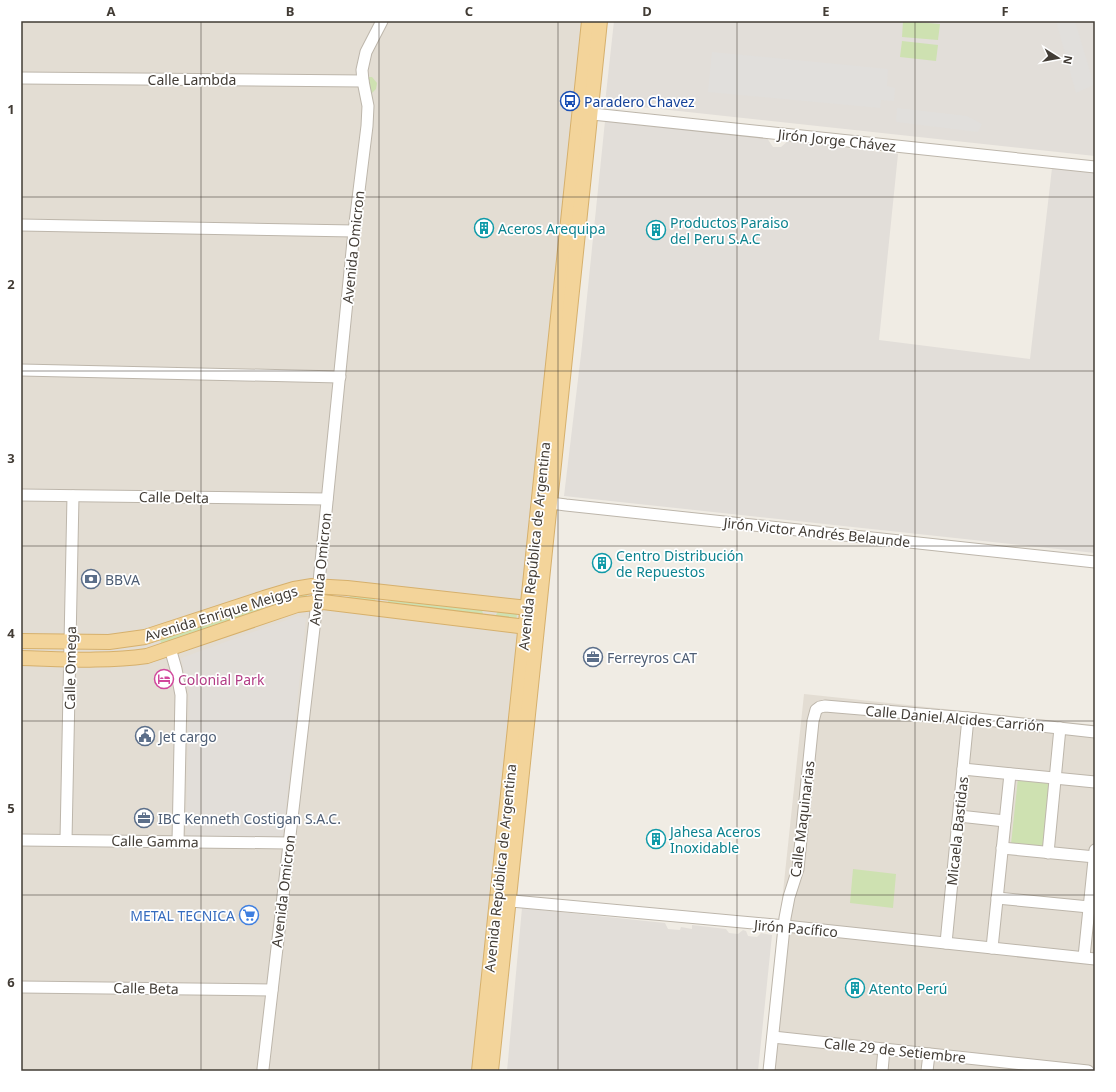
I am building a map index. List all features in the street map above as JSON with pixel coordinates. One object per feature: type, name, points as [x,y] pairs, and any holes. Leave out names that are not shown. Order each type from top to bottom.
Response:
[{"type":"main road","name":"Avenida República de Argentina","points":[[585,113],[589,21]]},
{"type":"main road","name":"Avenida República de Argentina","points":[[479,1071],[507,864],[585,113],[600,21]]},
{"type":"main road","name":"Avenida Enrique Meiggs","points":[[21,641],[109,642],[145,637],[294,589],[318,586],[534,608]]},
{"type":"main road","points":[[345,604],[347,588]]},
{"type":"main road","points":[[264,598],[270,614]]},
{"type":"main road","name":"Avenida Enrique Meiggs","points":[[21,658],[70,659],[130,658],[147,656],[297,605],[317,602],[345,604],[532,627]]},
{"type":"main road","points":[[484,622],[487,604]]},
{"type":"main road","name":"Avenida República de Argentina","points":[[491,1071],[503,900]]},
{"type":"street","points":[[362,76],[366,52],[382,21]]},
{"type":"street","name":"Calle Lambda","points":[[21,78],[362,76]]},
{"type":"street","name":"Avenida Omicron","points":[[263,1069],[317,602],[354,231],[368,115],[368,106],[362,76]]},
{"type":"street","name":"Jirón Jorge Chávez","points":[[585,113],[1095,167]]},
{"type":"street","points":[[21,225],[354,231]]},
{"type":"street","points":[[21,370],[340,377]]},
{"type":"street","name":"Calle Delta","points":[[21,495],[328,499]]},
{"type":"street","name":"Calle Omega","points":[[66,840],[73,496]]},
{"type":"street","name":"Jirón Victor Andrés Belaunde","points":[[545,502],[1095,562]]},
{"type":"street","points":[[170,648],[181,695],[178,842]]},
{"type":"street","name":"Calle Daniel Alcides Carrión","points":[[816,710],[825,706],[968,718],[1095,732]]},
{"type":"street","name":"Calle Maquinarias","points":[[770,1071],[785,926],[789,897],[798,869],[812,729],[816,710]]},
{"type":"street","name":"Micaela Bastidas","points":[[946,943],[968,718]]},
{"type":"street","points":[[1048,853],[1060,728]]},
{"type":"street","points":[[963,769],[1095,782]]},
{"type":"street","points":[[992,948],[1010,774]]},
{"type":"street","points":[[958,816],[1005,821]]},
{"type":"street","name":"Calle Gamma","points":[[21,840],[289,844]]},
{"type":"street","points":[[1002,848],[1048,853],[1095,855],[1089,907],[1090,958]]},
{"type":"street","points":[[997,898],[1089,907]]},
{"type":"street","name":"Jirón Pacífico","points":[[503,900],[785,926],[1090,958]]},
{"type":"street","name":"Calle Beta","points":[[21,987],[272,990]]},
{"type":"street","name":"Calle 29 de Setiembre","points":[[773,1037],[929,1054],[1018,1067],[1088,1071]]},
{"type":"street","points":[[882,1071],[884,1049]]},
{"type":"street","points":[[927,1071],[929,1054]]},
{"type":"shaded area","points":[[21,21],[595,21],[486,1071],[21,1071]]},
{"type":"shaded area","points":[[614,21],[1095,21],[1095,156],[605,103]]},
{"type":"shaded area","points":[[1056,21],[1075,21],[1094,85],[1076,93]]},
{"type":"shaded area","points":[[712,52],[888,69],[887,86],[895,88],[894,101],[881,100],[880,108],[708,92]]},
{"type":"shaded area","points":[[897,108],[967,116],[982,124],[978,132],[896,122]]},
{"type":"shaded area","points":[[605,121],[767,138],[773,147],[781,147],[788,141],[898,154],[879,340],[1030,359],[1052,168],[1095,173],[1095,553],[564,496],[582,346]]},
{"type":"shaded area","points":[[298,616],[306,618],[283,838],[186,837],[189,693],[181,658]]},
{"type":"shaded area","points":[[804,694],[1095,725],[1095,1071],[764,1071]]},
{"type":"shaded area","points":[[522,908],[665,923],[668,929],[680,930],[681,927],[692,929],[692,925],[726,929],[729,933],[738,934],[743,930],[746,931],[748,936],[757,937],[761,933],[772,935],[758,1071],[507,1071]]},
{"type":"green space","points":[[903,21],[940,24],[938,40],[902,37]]},
{"type":"green space","points":[[902,41],[938,45],[936,61],[900,57]]},
{"type":"green space","points":[[367,77],[372,77],[377,83],[376,89],[369,96]]},
{"type":"green space","points":[[307,591],[307,596],[303,600],[276,608],[272,604],[272,600]]},
{"type":"green space","points":[[350,595],[373,596],[376,603],[349,599]]},
{"type":"green space","points":[[392,600],[482,610],[483,614],[481,617],[388,603],[388,601]]},
{"type":"green space","points":[[258,605],[263,609],[164,644],[161,643],[160,639],[162,636]]},
{"type":"green space","points":[[498,611],[517,614],[516,622],[495,617]]},
{"type":"green space","points":[[1018,778],[1050,781],[1044,848],[1011,844]]},
{"type":"green space","points":[[853,869],[896,874],[893,908],[850,903]]},
{"type":"place","name":"Paradero Chavez","points":[[570,101]]},
{"type":"place","name":"Aceros Arequipa","points":[[484,228]]},
{"type":"place","name":"Productos Paraiso del Peru S.A.C","points":[[656,230]]},
{"type":"place","name":"Centro Distribución de Repuestos","points":[[602,563]]},
{"type":"place","name":"BBVA","points":[[91,579]]},
{"type":"place","name":"Ferreyros CAT","points":[[593,657]]},
{"type":"place","name":"Colonial Park","points":[[164,679]]},
{"type":"place","name":"Jet cargo","points":[[145,736]]},
{"type":"place","name":"IBC Kenneth Costigan S.A.C.","points":[[144,818]]},
{"type":"place","name":"Jahesa Aceros Inoxidable","points":[[656,839]]},
{"type":"place","name":"METAL TECNICA","points":[[249,915]]},
{"type":"place","name":"Atento Perú","points":[[855,988]]}]
